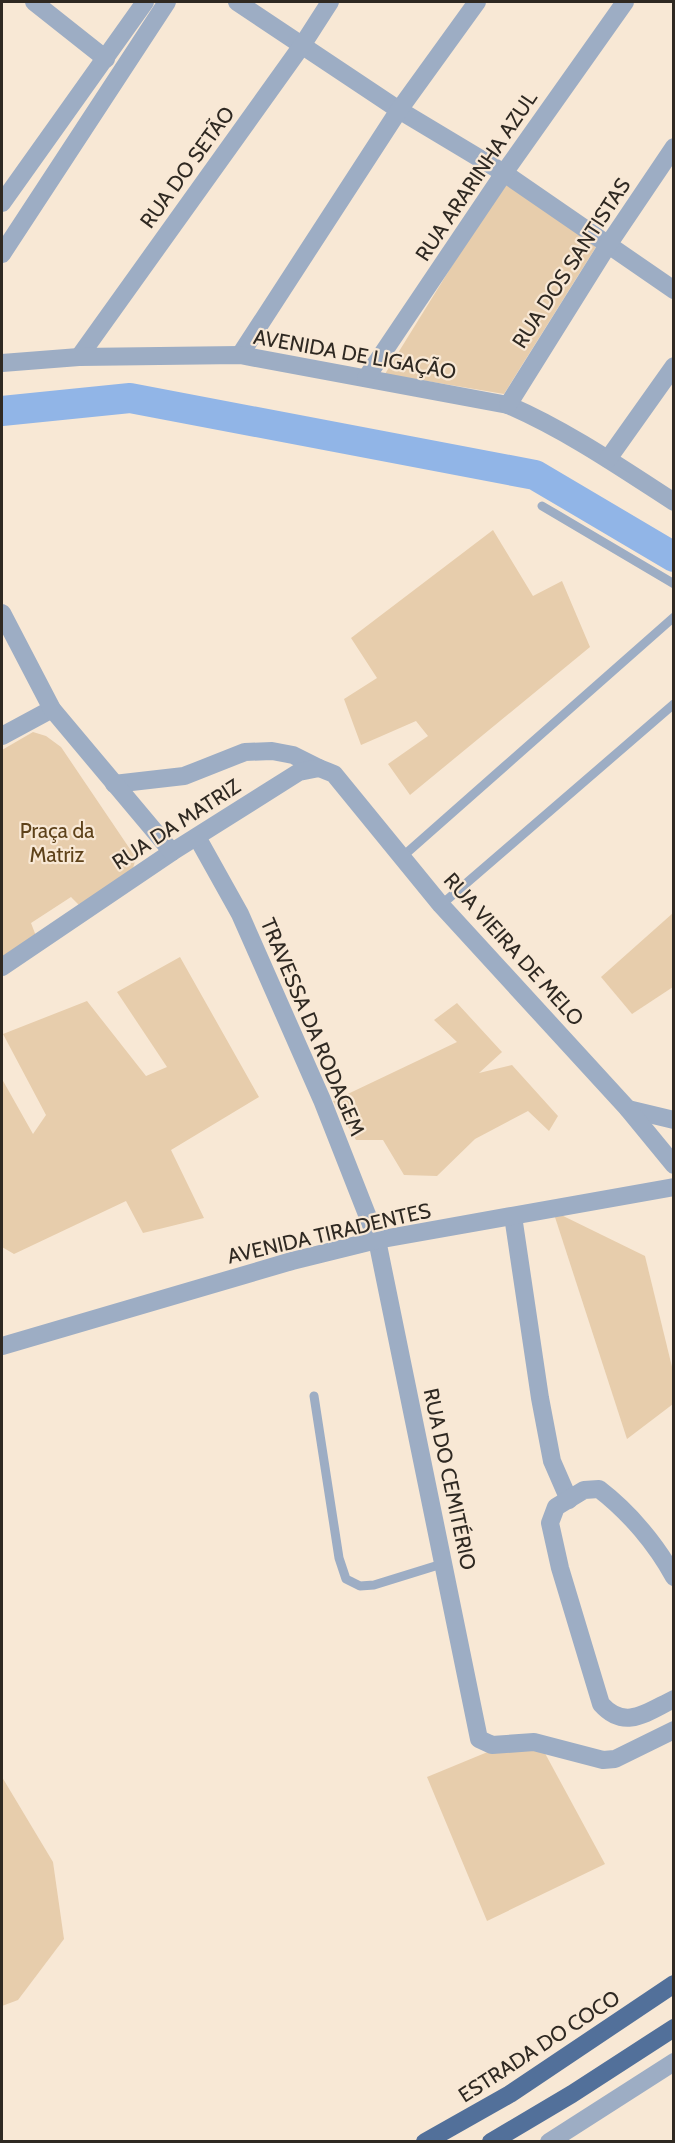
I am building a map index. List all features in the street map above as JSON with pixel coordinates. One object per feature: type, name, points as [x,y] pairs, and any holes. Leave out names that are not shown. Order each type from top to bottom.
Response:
[{"type":"highway","name":"ESTRADA DO COCO","points":[[425,2142],[510,2094],[674,1984]]},
{"type":"highway","points":[[491,2142],[674,2028]]},
{"type":"street","points":[[34,2],[106,59]]},
{"type":"street","points":[[2,204],[145,2]]},
{"type":"street","points":[[2,254],[167,2]]},
{"type":"street","points":[[237,2],[399,110],[504,173],[674,290]]},
{"type":"street","name":"RUA DO SETÃO","points":[[79,357],[303,44],[330,2]]},
{"type":"street","points":[[240,355],[399,110],[477,2]]},
{"type":"street","name":"RUA ARARINHA AZUL","points":[[366,378],[504,173],[625,2]]},
{"type":"street","name":"RUA DOS SANTISTAS","points":[[507,405],[608,244],[674,147]]},
{"type":"street","name":"AVENIDA DE LIGAÇÃO","points":[[2,363],[79,357],[240,355],[507,405],[530,414],[608,459],[674,502]]},
{"type":"street","points":[[608,459],[674,366]]},
{"type":"street","points":[[2,613],[52,709],[172,852]]},
{"type":"street","points":[[2,736],[52,709]]},
{"type":"street","name":"RUA VIEIRA DE MELO","points":[[114,784],[184,776],[245,752],[272,751],[293,755],[341,780],[441,905],[628,1108],[674,1165]]},
{"type":"street","name":"RUA DA MATRIZ","points":[[2,968],[172,852],[299,772],[319,768]]},
{"type":"street","name":"TRAVESSA DA RODAGEM","points":[[197,837],[240,914],[322,1100],[378,1240]]},
{"type":"street","points":[[628,1108],[674,1120]]},
{"type":"street","name":"AVENIDA TIRADENTES","points":[[2,1346],[292,1261],[378,1240],[674,1187]]},
{"type":"street","points":[[513,1216],[540,1398],[552,1461],[569,1500]]},
{"type":"street","name":"RUA DO CEMITÉRIO","points":[[378,1240],[479,1739],[488,1744],[534,1742],[603,1760],[615,1759],[674,1730]]},
{"type":"street","points":[[674,1577],[655,1547],[614,1500],[599,1489],[584,1490],[556,1507],[550,1523],[560,1568],[601,1704],[610,1713],[637,1718],[674,1699]]},
{"type":"street","points":[[549,2142],[674,2062]]},
{"type":"lane","points":[[542,506],[674,584]]},
{"type":"lane","points":[[403,855],[674,617]]},
{"type":"lane","points":[[441,905],[674,704]]},
{"type":"lane","points":[[314,1396],[339,1558],[346,1579],[360,1586],[374,1585],[445,1563]]},
{"type":"green space","points":[[505,180],[596,247],[504,394],[385,374]]},
{"type":"green space","points":[[493,530],[533,596],[562,581],[590,647],[410,795],[388,764],[428,736],[416,721],[361,745],[344,699],[377,678],[351,638]]},
{"type":"green space","name":"Praça da Matriz","points":[[33,732],[46,736],[61,747],[136,858],[131,875],[82,908],[71,897],[31,923],[36,936],[2,958],[2,750]]},
{"type":"green space","points":[[673,913],[673,987],[632,1014],[601,977]]},
{"type":"green space","points":[[180,957],[259,1097],[171,1150],[204,1218],[143,1233],[126,1201],[14,1254],[2,1247],[2,1079],[33,1134],[46,1115],[3,1034],[87,1001],[146,1076],[167,1067],[117,992]]},
{"type":"green space","points":[[457,1003],[502,1052],[479,1073],[512,1065],[558,1116],[549,1131],[528,1111],[475,1139],[437,1176],[404,1175],[383,1140],[356,1140],[333,1101],[457,1042],[434,1020]]},
{"type":"green space","points":[[553,1211],[645,1256],[673,1371],[673,1404],[627,1439]]},
{"type":"green space","points":[[534,1733],[605,1864],[487,1921],[427,1777]]},
{"type":"green space","points":[[2,1777],[53,1862],[64,1939],[18,2000],[2,2006]]},
{"type":"waterway","points":[[2,411],[130,398],[535,475],[674,557]]}]
